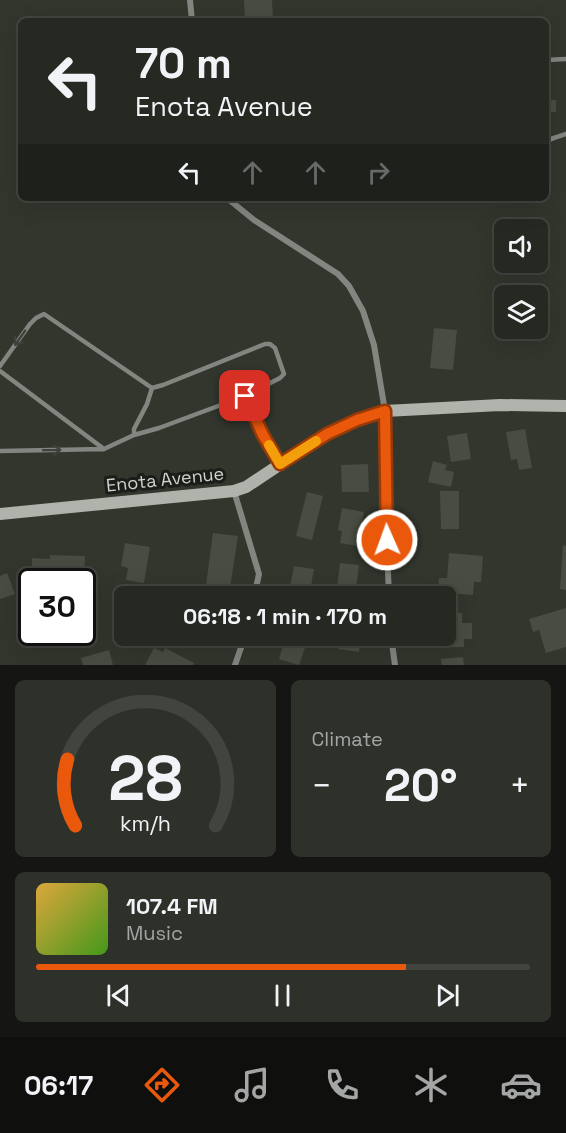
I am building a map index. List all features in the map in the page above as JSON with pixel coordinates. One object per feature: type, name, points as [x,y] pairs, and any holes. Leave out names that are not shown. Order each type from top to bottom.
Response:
[{"type":"street","points":[[190,0],[192,18]]},
{"type":"street","points":[[231,201],[254,220],[338,274],[349,286],[363,311],[374,345],[385,411],[389,586]]},
{"type":"street","name":"Enota Avenue","points":[[0,514],[246,487],[327,434],[357,420],[385,411],[500,405],[566,406]]},
{"type":"street","points":[[234,490],[259,574],[256,586]]},
{"type":"street","points":[[235,665],[242,646]]},
{"type":"street","points":[[392,646],[394,665]]},
{"type":"lane","points":[[549,60],[566,59]]},
{"type":"lane","points":[[549,141],[566,134]]},
{"type":"lane","points":[[0,366],[30,324],[44,314],[152,388],[265,344],[270,344],[274,348],[284,374],[245,396],[134,435],[104,449],[0,451]]},
{"type":"lane","points":[[0,371],[104,449]]},
{"type":"lane","points":[[134,435],[134,429],[147,404],[152,388]]},
{"type":"lane","points":[[245,396],[263,435],[280,464]]},
{"type":"building","points":[[244,0],[272,0],[273,18],[245,18]]},
{"type":"building","points":[[549,96],[551,100],[556,100],[556,112],[551,112],[551,119],[549,119]]},
{"type":"building","points":[[434,328],[457,330],[453,370],[430,368]]},
{"type":"building","points":[[525,429],[532,468],[519,470],[517,459],[511,460],[506,432]]},
{"type":"building","points":[[467,433],[471,459],[451,462],[447,436]]},
{"type":"building","points":[[433,461],[447,465],[445,470],[454,472],[451,487],[428,482]]},
{"type":"building","points":[[368,464],[369,492],[342,492],[341,465]]},
{"type":"building","points":[[440,491],[459,491],[459,529],[441,529]]},
{"type":"building","points":[[307,492],[323,496],[312,540],[296,536]]},
{"type":"building","points":[[342,508],[364,512],[357,546],[340,543],[342,531],[338,530]]},
{"type":"building","points":[[213,533],[238,536],[230,586],[206,585]]},
{"type":"building","points":[[125,543],[150,547],[144,583],[126,580],[128,568],[121,566]]},
{"type":"building","points":[[563,545],[566,546],[566,590],[560,589]]},
{"type":"building","points":[[449,553],[483,556],[481,582],[474,582],[473,595],[456,594],[456,586],[438,586],[439,578],[447,578]]},
{"type":"building","points":[[50,555],[85,556],[84,568],[32,568],[32,558],[50,559]]},
{"type":"building","points":[[340,563],[359,565],[356,586],[337,586]]},
{"type":"building","points":[[294,566],[314,569],[311,586],[290,586]]},
{"type":"building","points":[[7,573],[15,594],[0,599],[0,576]]},
{"type":"building","points":[[566,608],[566,647],[546,653],[539,630],[533,632],[529,619]]},
{"type":"building","points":[[456,613],[462,613],[462,623],[472,623],[472,639],[464,639],[464,647],[438,647],[456,646]]},
{"type":"building","points":[[283,646],[306,646],[299,665],[279,659]]},
{"type":"building","points":[[338,646],[360,646],[359,652],[338,649]]},
{"type":"building","points":[[154,648],[163,652],[165,648],[194,663],[193,665],[145,665]]},
{"type":"building","points":[[109,650],[113,665],[83,665],[81,658]]},
{"type":"building","points":[[463,657],[464,665],[442,665],[441,659]]},
{"type":"slow traffic","points":[[269,445],[280,464],[316,441]]},
{"type":"route","points":[[245,396],[263,435],[280,464],[327,434],[357,420],[385,411],[387,540]]}]
